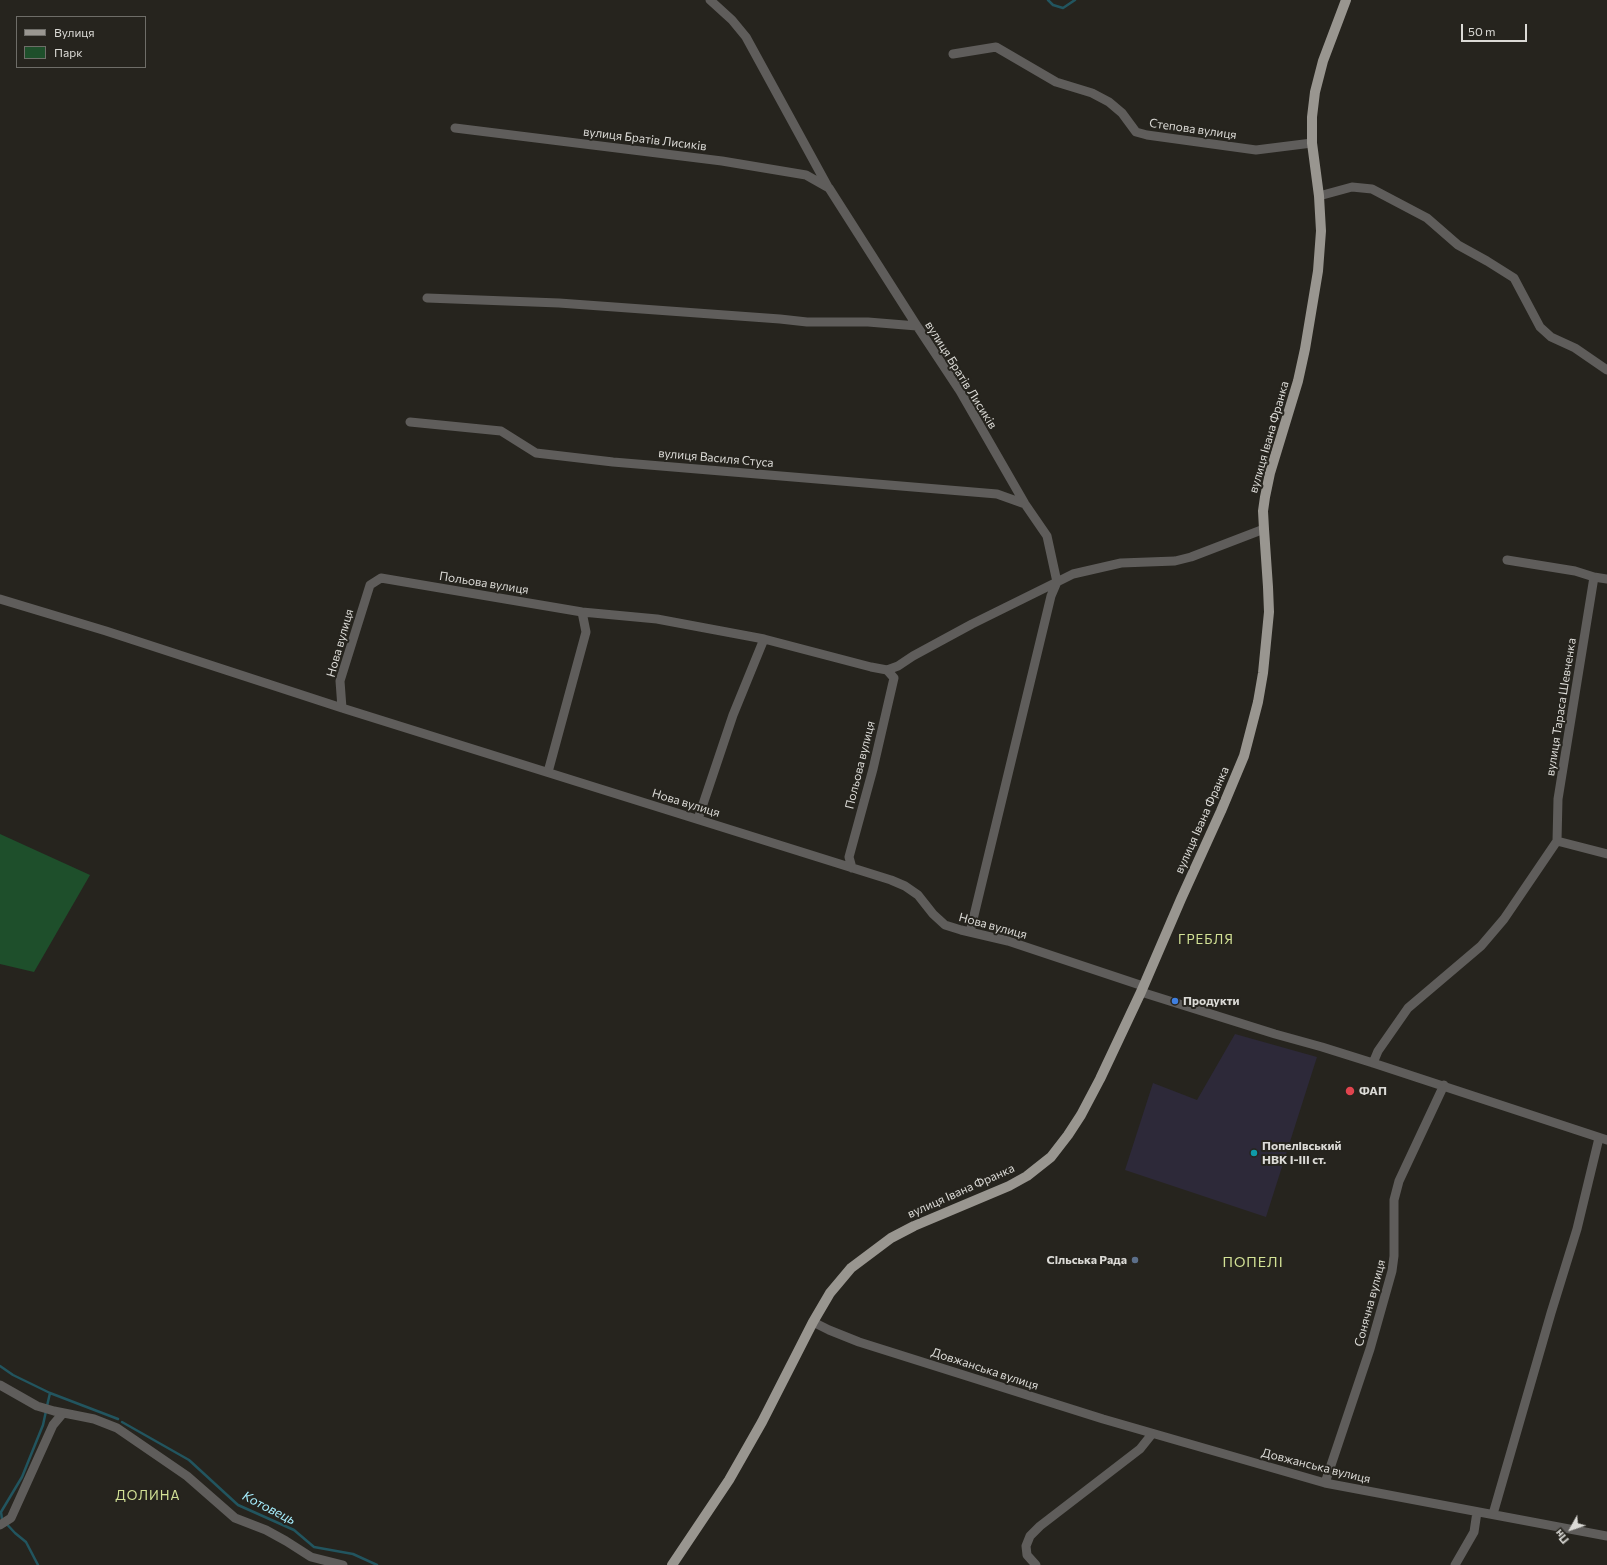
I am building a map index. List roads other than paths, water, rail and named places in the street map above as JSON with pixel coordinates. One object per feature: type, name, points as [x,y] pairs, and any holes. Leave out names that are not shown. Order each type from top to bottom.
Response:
[{"type":"main road","name":"вулиця Івана Франка","points":[[672,1565],[729,1480],[762,1422],[813,1322],[830,1293],[851,1268],[892,1238],[914,1226],[1009,1186],[1027,1176],[1051,1157],[1084,1109],[1100,1079],[1142,989],[1180,899],[1221,811],[1244,756],[1253,724],[1263,673],[1268,612],[1268,587],[1263,511],[1270,473],[1298,381],[1318,271],[1321,230],[1319,196],[1312,143],[1312,117],[1315,92],[1323,61],[1346,0]]},
{"type":"street","name":"вулиця Братів Лисиків","points":[[710,0],[732,20],[746,37],[829,188],[917,326],[960,390],[1024,504],[1047,536],[1057,582]]},
{"type":"street","name":"Степова вулиця","points":[[953,54],[996,47],[1056,82],[1092,93],[1109,102],[1122,112],[1136,132],[1147,135],[1256,150],[1312,143]]},
{"type":"street","name":"вулиця Братів Лисиків","points":[[455,128],[722,161],[806,175],[829,188]]},
{"type":"street","points":[[1319,196],[1352,187],[1372,189],[1428,218],[1458,245],[1514,278],[1540,327],[1551,337],[1575,348],[1607,370]]},
{"type":"street","points":[[427,298],[559,303],[807,322],[868,322],[917,326]]},
{"type":"street","name":"вулиця Василя Стуса","points":[[410,422],[501,431],[536,453],[629,463],[997,494],[1024,504]]},
{"type":"street","points":[[894,678],[887,670],[898,666],[913,656],[972,624],[1073,574],[1092,568],[1121,563],[1175,561],[1191,557],[1264,529]]},
{"type":"street","points":[[1507,560],[1575,571],[1594,578],[1607,579]]},
{"type":"street","name":"Нова вулиця","points":[[381,578],[370,585],[340,681],[342,708],[698,819],[905,886],[918,895],[933,914],[945,925],[1008,942],[1142,989]]},
{"type":"street","name":"Польова вулиця","points":[[381,578],[582,612],[657,619],[764,639],[870,667],[887,670]]},
{"type":"street","name":"вулиця Тараса Шевченка","points":[[1557,841],[1558,798],[1594,578]]},
{"type":"street","points":[[970,932],[1049,604],[1057,582]]},
{"type":"street","points":[[0,599],[106,631],[342,708]]},
{"type":"street","points":[[548,772],[586,632],[582,612]]},
{"type":"street","points":[[698,819],[733,715],[764,639]]},
{"type":"street","name":"Польова вулиця","points":[[852,868],[849,857],[873,769],[898,666]]},
{"type":"street","points":[[1373,1063],[1378,1051],[1408,1008],[1481,946],[1504,919],[1557,841],[1607,854]]},
{"type":"street","points":[[1142,989],[1274,1034],[1322,1046],[1444,1085],[1603,1139],[1493,1514]]},
{"type":"street","name":"Сонячна вулиця","points":[[1325,1482],[1370,1350],[1392,1271],[1394,1256],[1394,1200],[1399,1181],[1444,1085]]},
{"type":"street","name":"Довжанська вулиця","points":[[813,1322],[859,1342],[1152,1434],[1325,1482],[1607,1536]]},
{"type":"street","points":[[0,1384],[37,1406],[94,1419],[116,1428],[187,1476],[235,1518],[266,1530],[311,1557],[343,1565]]},
{"type":"street","points":[[4,1523],[11,1518],[59,1412]]},
{"type":"street","points":[[1036,1565],[1028,1555],[1026,1546],[1030,1536],[1040,1526],[1140,1449],[1152,1434]]},
{"type":"street","points":[[1455,1565],[1474,1532],[1477,1512]]},
{"type":"waterway","points":[[1048,0],[1053,5],[1063,8],[1075,0]]},
{"type":"waterway","name":"Котовець","points":[[0,1366],[13,1375],[50,1393],[118,1419]]},
{"type":"waterway","points":[[47,1406],[50,1393]]},
{"type":"waterway","points":[[38,1565],[26,1542],[2,1519],[1,1512],[22,1477],[43,1425],[46,1411]]},
{"type":"waterway","name":"Котовець","points":[[122,1422],[189,1460],[238,1505],[294,1530],[314,1547],[353,1554],[377,1565]]},
{"type":"place","name":"Продукти","points":[[1175,1001]]},
{"type":"place","name":"ФАП","points":[[1350,1091]]},
{"type":"place","name":"Попелівський НВК І-ІІІ ст.","points":[[1254,1153]]},
{"type":"place","name":"Сільська Рада","points":[[1135,1260]]},
{"type":"district","name":"ГРЕБЛЯ","points":[[1206,940]]},
{"type":"district","name":"ПОПЕЛІ","points":[[1253,1262]]},
{"type":"district","name":"ДОЛИНА","points":[[148,1496]]}]
